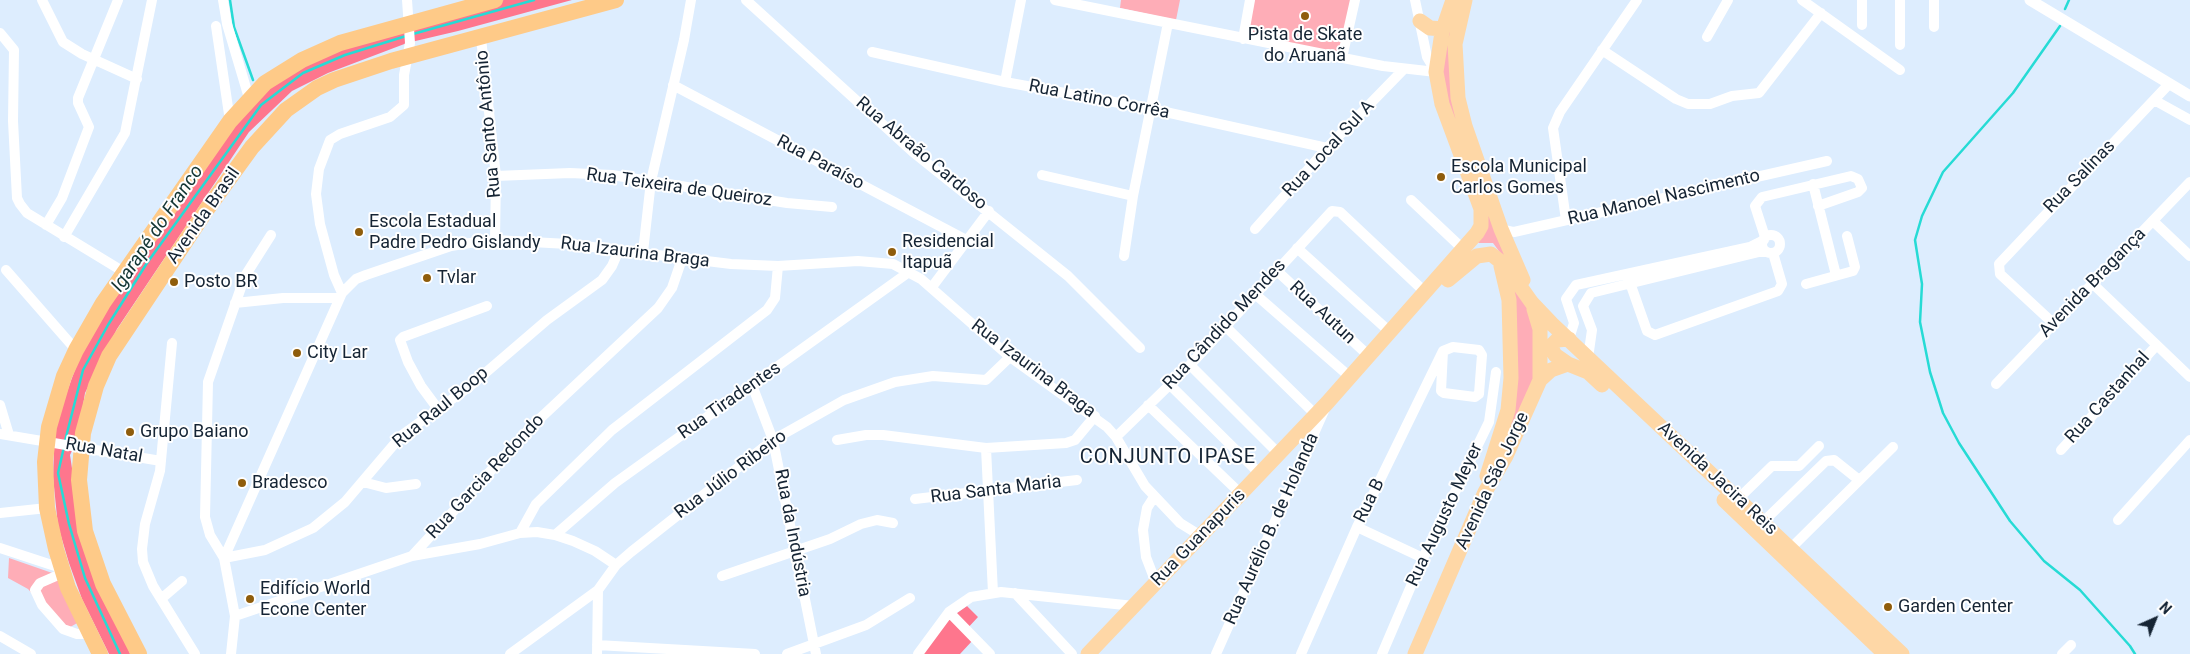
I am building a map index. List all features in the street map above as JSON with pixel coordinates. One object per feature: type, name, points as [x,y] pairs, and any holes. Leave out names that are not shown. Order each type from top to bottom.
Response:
[{"type":"highway","name":"Avenida Brasil","points":[[100,654],[89,634],[62,571],[47,508],[50,441],[55,403],[76,350],[124,272],[230,121],[249,98],[266,83],[302,60],[340,43],[495,0]]},
{"type":"highway","name":"Avenida Brasil","points":[[139,654],[104,584],[85,531],[75,446],[96,386],[109,356],[207,209],[262,134],[286,110],[318,88],[408,50],[481,38],[616,0]]},
{"type":"main road","points":[[1436,72],[1443,29],[1453,0]]},
{"type":"main road","name":"Avenida São Jorge","points":[[1415,654],[1476,513],[1506,456],[1540,380],[1540,329],[1532,303],[1501,229],[1465,126],[1458,98],[1455,44],[1466,0]]},
{"type":"main road","points":[[1420,21],[1430,28],[1443,29]]},
{"type":"main road","name":"Rua Guanapuris","points":[[1088,654],[1316,415],[1426,293],[1481,226],[1481,209],[1442,104],[1436,72]]},
{"type":"main road","name":"Rua Guanapuris","points":[[1350,377],[1372,359],[1468,261],[1485,254],[1496,258]]},
{"type":"main road","points":[[1476,513],[1508,410],[1511,378],[1510,300],[1504,272],[1496,258]]},
{"type":"main road","name":"Avenida São Jorge","points":[[1496,258],[1505,265],[1532,303]]},
{"type":"main road","name":"Avenida Jacira Reis","points":[[1532,303],[1902,654]]},
{"type":"main road","points":[[1568,339],[1557,340],[1553,344],[1552,349],[1556,355],[1568,364]]},
{"type":"main road","points":[[1540,380],[1551,370],[1568,364]]},
{"type":"main road","name":"Avenida Jacira Reis","points":[[1568,364],[1580,367],[1596,379],[1885,654]]},
{"type":"street","points":[[42,0],[64,42],[93,59],[137,80]]},
{"type":"street","points":[[46,225],[62,198],[89,127],[78,103],[78,98],[118,0]]},
{"type":"street","points":[[64,237],[125,133],[152,0]]},
{"type":"street","points":[[222,0],[227,24],[249,98]]},
{"type":"street","points":[[235,303],[341,295],[320,224],[316,194],[322,160],[326,145],[334,137],[390,117],[400,110],[406,100],[404,75],[409,25],[407,0]]},
{"type":"street","points":[[643,252],[651,181],[684,40],[691,0]]},
{"type":"street","name":"Rua Abraão Cardoso","points":[[746,0],[913,152],[1068,276],[1140,348]]},
{"type":"street","points":[[1005,82],[1021,0]]},
{"type":"street","points":[[1056,0],[1403,70],[1436,72]]},
{"type":"street","points":[[1243,39],[1250,0]]},
{"type":"street","points":[[1342,58],[1355,0]]},
{"type":"street","points":[[1415,0],[1427,57],[1436,72]]},
{"type":"street","points":[[1566,220],[1553,128],[1560,112],[1637,0]]},
{"type":"street","points":[[1707,37],[1728,0]]},
{"type":"street","points":[[1802,0],[1900,70]]},
{"type":"street","points":[[1862,0],[1862,25]]},
{"type":"street","points":[[1900,0],[1900,45]]},
{"type":"street","points":[[1934,0],[1934,27]]},
{"type":"street","points":[[2030,0],[2190,96]]},
{"type":"street","points":[[1602,50],[1676,99],[1688,104],[1710,104],[1732,96],[1754,95],[1763,89],[1820,13]]},
{"type":"street","points":[[1124,256],[1133,196],[1168,24]]},
{"type":"street","points":[[216,26],[230,121]]},
{"type":"street","points":[[0,33],[14,50],[12,96],[16,198],[24,210],[64,237],[124,272]]},
{"type":"street","name":"Rua Santo Antônio","points":[[481,38],[496,176],[495,240]]},
{"type":"street","name":"Rua Latino Corrêa","points":[[872,52],[1005,82],[1152,109],[1327,148]]},
{"type":"street","name":"Rua Local Sul A","points":[[1255,229],[1327,148],[1403,70]]},
{"type":"street","name":"Rua Salinas","points":[[2054,324],[2000,274],[1998,270],[2003,258],[2169,84]]},
{"type":"street","name":"Rua Paraíso","points":[[672,85],[968,241]]},
{"type":"street","points":[[2154,100],[2190,120]]},
{"type":"street","name":"Rua Manoel Nascimento","points":[[1501,229],[1510,233],[1827,161]]},
{"type":"street","name":"Rua Teixeira de Queiroz","points":[[496,176],[570,173],[612,175],[787,203],[832,207]]},
{"type":"street","points":[[1042,175],[1133,196]]},
{"type":"street","points":[[1628,278],[1647,331],[1655,335],[1778,291],[1782,284],[1770,252],[1762,245],[1764,239],[1756,206],[1758,199],[1851,176],[1858,179],[1862,188],[1858,192],[1818,206]]},
{"type":"street","name":"Avenida Bragança","points":[[1996,384],[2190,182]]},
{"type":"street","points":[[1813,184],[1836,275]]},
{"type":"street","points":[[1411,200],[1463,249]]},
{"type":"street","points":[[932,288],[989,211]]},
{"type":"street","name":"Rua Cândido Mendes","points":[[1116,437],[1190,365],[1332,211],[1340,212],[1426,293]]},
{"type":"street","points":[[2153,221],[2190,256]]},
{"type":"street","points":[[231,654],[235,616],[224,558],[210,535],[205,517],[208,382],[245,276],[271,235]]},
{"type":"street","points":[[1568,339],[1574,323],[1567,303],[1568,295],[1576,285],[1628,278],[1759,252],[1770,252],[1779,247],[1778,239],[1771,235],[1750,247],[1628,278],[1591,292],[1582,306]]},
{"type":"street","points":[[1806,284],[1855,270],[1847,236]]},
{"type":"street","name":"Rua Izaurina Braga","points":[[224,558],[341,295],[356,279],[366,274],[450,246],[495,240],[643,252],[682,259],[778,266],[876,261],[909,272],[932,288],[1010,357],[1095,416],[1116,437],[1136,474],[1154,497],[1180,522],[1201,536]]},
{"type":"street","points":[[1297,248],[1390,332]]},
{"type":"street","name":"Rua Raul Boop","points":[[224,558],[265,550],[313,528],[345,502],[402,435],[469,386],[548,320],[602,280],[612,266],[619,250]]},
{"type":"street","name":"Rua Garcia Redondo","points":[[235,616],[412,556],[532,425],[658,308],[672,288],[682,259]]},
{"type":"street","points":[[520,532],[536,504],[612,430],[767,310],[775,298],[778,266]]},
{"type":"street","points":[[6,270],[76,350]]},
{"type":"street","name":"Rua Autun","points":[[1276,270],[1369,356]]},
{"type":"street","name":"Rua Tiradentes","points":[[555,535],[615,483],[909,272]]},
{"type":"street","points":[[2092,284],[2190,377]]},
{"type":"street","points":[[1255,294],[1350,377]]},
{"type":"street","points":[[1568,295],[1582,306],[1592,330],[1588,358]]},
{"type":"street","points":[[438,409],[421,386],[408,362],[400,340],[404,336],[487,306]]},
{"type":"street","points":[[1225,326],[1316,415]]},
{"type":"street","points":[[172,343],[161,461],[145,524],[142,549],[147,574],[195,654]]},
{"type":"street","name":"Rua Castanhal","points":[[2061,450],[2156,346]]},
{"type":"street","points":[[1453,347],[1479,350],[1482,355],[1479,394],[1476,397],[1444,394],[1440,391],[1443,351],[1453,347]]},
{"type":"street","name":"Rua B","points":[[1301,654],[1357,528],[1443,351]]},
{"type":"street","name":"Rua Júlio Ribeiro","points":[[510,654],[598,590],[616,565],[773,440],[844,400],[894,382],[933,376],[986,380],[1010,357]]},
{"type":"street","points":[[1190,365],[1279,454]]},
{"type":"street","name":"Rua Augusto Meyer","points":[[1382,654],[1423,558],[1489,422],[1496,372]]},
{"type":"street","points":[[1170,384],[1260,474]]},
{"type":"street","name":"Rua da Indústria","points":[[752,385],[773,440],[815,650]]},
{"type":"street","name":"Rua Aurélio B. de Holanda","points":[[1216,654],[1327,403]]},
{"type":"street","points":[[0,405],[4,434]]},
{"type":"street","points":[[1148,405],[1241,494]]},
{"type":"street","points":[[837,440],[866,435],[883,435],[986,448],[1071,442],[1095,416]]},
{"type":"street","name":"Rua Natal","points":[[4,434],[161,461]]},
{"type":"street","points":[[2118,520],[2190,440]]},
{"type":"street","points":[[1738,499],[1772,466],[1799,466],[1819,446]]},
{"type":"street","points":[[1790,549],[1893,447]]},
{"type":"street","points":[[986,448],[992,593]]},
{"type":"street","points":[[1763,522],[1826,461],[1834,460],[1859,480]]},
{"type":"street","name":"Rua Santa Maria","points":[[915,499],[1077,480]]},
{"type":"street","points":[[363,482],[386,488],[416,484]]},
{"type":"street","points":[[1154,497],[1147,508],[1143,530],[1146,557],[1156,582]]},
{"type":"street","points":[[0,513],[47,508]]},
{"type":"street","points":[[722,576],[796,552],[861,524],[877,520],[893,523]]},
{"type":"street","points":[[1357,528],[1423,558]]},
{"type":"street","points":[[412,556],[480,544],[520,532],[555,535],[595,551],[616,565]]},
{"type":"street","points":[[0,548],[62,571]]},
{"type":"street","points":[[62,571],[40,583],[36,590],[42,605],[63,629],[72,633],[89,634]]},
{"type":"street","points":[[161,599],[182,581]]},
{"type":"street","points":[[598,590],[597,650],[754,654]]},
{"type":"street","points":[[918,654],[949,612],[971,598],[992,593],[1134,606]]},
{"type":"street","points":[[1015,594],[1072,654]]},
{"type":"street","points":[[787,654],[815,650],[844,632],[866,625],[910,598]]},
{"type":"street","points":[[949,612],[990,654]]},
{"type":"street","points":[[0,636],[32,654]]},
{"type":"street","points":[[2062,654],[2070,645]]},
{"type":"shaded area","points":[[504,0],[572,0],[407,43],[328,73],[292,91],[249,132],[117,329],[85,393],[78,438],[70,455],[74,482],[130,654],[109,654],[82,599],[69,563],[58,526],[53,477],[55,425],[85,342],[242,112],[304,60],[431,18]]},
{"type":"shaded area","points":[[1121,0],[1180,0],[1176,20],[1120,8]]},
{"type":"shaded area","points":[[1254,0],[1351,0],[1340,54],[1248,36]]},
{"type":"shaded area","points":[[1450,14],[1450,67],[1518,277],[1493,243],[1478,243],[1485,231],[1443,82],[1443,58]]},
{"type":"shaded area","points":[[1506,271],[1532,316],[1536,372],[1496,465],[1513,405]]},
{"type":"shaded area","points":[[9,558],[58,575],[79,622],[65,630],[28,589],[8,578]]},
{"type":"shaded area","points":[[967,606],[978,617],[965,631],[973,640],[960,654],[922,654],[950,618]]},
{"type":"waterway","points":[[230,0],[234,27],[253,80]]},
{"type":"waterway","name":"Igarapé do Franco","points":[[413,34],[534,0]]},
{"type":"waterway","points":[[2065,9],[2069,0]]},
{"type":"waterway","points":[[2060,26],[2013,93],[1943,172],[1922,216],[1915,240],[1922,284],[1920,322],[1930,372],[1943,413],[1959,443],[2010,521],[2044,561],[2080,590],[2135,654]]},
{"type":"waterway","name":"Igarapé do Franco","points":[[65,441],[83,370],[108,325],[147,263],[261,105],[303,73],[345,55],[406,36]]},
{"type":"waterway","name":"Igarapé do Franco","points":[[64,447],[58,473],[69,524],[85,578],[120,654]]},
{"type":"place","name":"Pista de Skate do Aruanã","points":[[1305,16]]},
{"type":"place","name":"Escola Municipal Carlos Gomes","points":[[1441,177]]},
{"type":"place","name":"Escola Estadual Padre Pedro Gislandy","points":[[359,232]]},
{"type":"place","name":"Residencial Itapuã","points":[[892,252]]},
{"type":"place","name":"Tvlar","points":[[427,278]]},
{"type":"place","name":"Posto BR","points":[[174,282]]},
{"type":"place","name":"City Lar","points":[[297,353]]},
{"type":"place","name":"Grupo Baiano","points":[[130,432]]},
{"type":"place","name":"Bradesco","points":[[242,483]]},
{"type":"place","name":"Edifício World Econe Center","points":[[250,599]]},
{"type":"place","name":"Garden Center","points":[[1888,607]]},
{"type":"district","name":"CONJUNTO IPASE","points":[[1168,458]]}]
